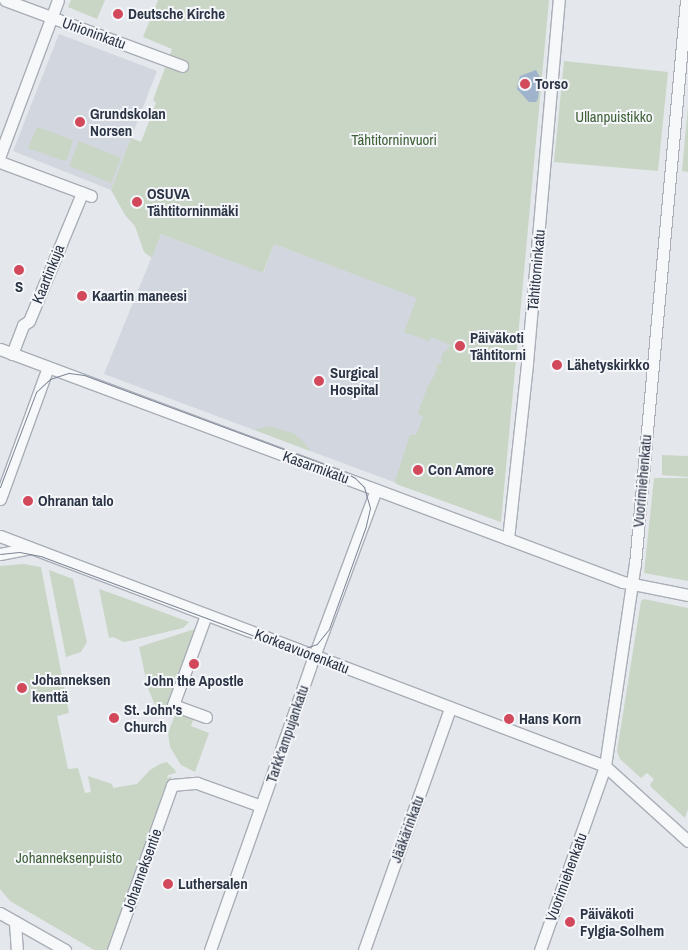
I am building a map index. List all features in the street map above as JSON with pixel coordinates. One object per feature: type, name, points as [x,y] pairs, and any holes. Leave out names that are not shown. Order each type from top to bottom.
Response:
[{"type":"street","name":"Unioninkatu","points":[[5,0],[182,66]]},
{"type":"street","points":[[0,155],[58,0]]},
{"type":"street","name":"Tähtitorninkatu","points":[[508,539],[529,346],[559,0]]},
{"type":"street","name":"Vuorimiehenkatu","points":[[540,950],[605,766],[632,584],[685,42],[686,0]]},
{"type":"street","name":"Kaartinkuja","points":[[0,162],[86,195],[62,240],[30,321],[24,325],[12,354]]},
{"type":"street","name":"Kasarmikatu","points":[[0,349],[632,584],[688,595]]},
{"type":"street","points":[[0,499],[48,367]]},
{"type":"street","name":"Tarkk'ampujankatu","points":[[210,950],[314,655],[376,490]]},
{"type":"street","name":"Korkeavuorenkatu","points":[[0,536],[605,766]]},
{"type":"street","points":[[0,554],[30,548]]},
{"type":"street","points":[[206,615],[174,705],[206,717]]},
{"type":"street","name":"Jääkärinkatu","points":[[364,950],[450,708]]},
{"type":"street","points":[[605,766],[688,841]]},
{"type":"street","name":"Johanneksentie","points":[[113,950],[172,785],[197,783],[261,806]]},
{"type":"street","points":[[0,913],[65,950]]},
{"type":"street","points":[[15,923],[17,950]]},
{"type":"shaded area","name":"Grundskolan Norsen","points":[[59,34],[157,71],[111,190],[13,151]]},
{"type":"shaded area","name":"Surgical Hospital","points":[[161,234],[264,272],[274,244],[398,290],[442,301],[501,522],[104,374]]},
{"type":"green space","points":[[71,0],[105,0],[97,19],[68,7]]},
{"type":"green space","name":"Tähtitorninvuori","points":[[158,0],[549,0],[501,522],[396,484],[395,481],[410,435],[416,435],[423,417],[418,413],[427,388],[436,372],[437,363],[441,364],[442,354],[451,345],[431,337],[429,341],[404,332],[417,298],[274,244],[263,273],[161,234],[152,258],[144,252],[135,226],[125,215],[111,190],[131,138],[141,142],[156,103],[153,100],[172,49],[143,37]]},
{"type":"green space","name":"Ullanpuistikko","points":[[564,61],[668,72],[658,171],[554,162]]},
{"type":"green space","points":[[688,106],[688,172],[682,171]]},
{"type":"green space","points":[[37,127],[73,140],[67,160],[64,161],[28,148]]},
{"type":"green space","points":[[79,141],[121,158],[111,183],[69,166]]},
{"type":"green space","points":[[268,426],[293,433],[305,443],[310,451],[255,430]]},
{"type":"green space","points":[[662,455],[688,456],[688,477],[662,475]]},
{"type":"green space","points":[[654,478],[688,478],[688,581],[644,573]]},
{"type":"green space","name":"Johanneksenpuisto","points":[[24,564],[41,567],[69,713],[57,716],[68,769],[78,768],[85,793],[91,792],[88,776],[112,784],[113,788],[137,784],[150,770],[167,762],[176,773],[168,775],[167,778],[172,777],[108,950],[94,950],[10,901],[0,889],[0,566]]},
{"type":"green space","points":[[49,570],[73,579],[87,642],[81,652],[66,657]]},
{"type":"green space","points":[[99,589],[189,622],[183,628],[124,642],[113,637],[109,638]]},
{"type":"green space","points":[[644,599],[688,608],[688,809],[685,818],[652,788],[650,785],[654,779],[647,773],[641,778],[620,759],[617,751],[641,601]]},
{"type":"green space","points":[[195,629],[164,713],[154,703],[148,688],[139,647]]},
{"type":"green space","points":[[177,710],[195,715],[191,726],[209,733],[195,772],[181,765],[170,747],[168,733]]},
{"type":"water","points":[[536,70],[540,77],[538,99],[536,102],[529,102],[517,89],[518,82],[520,76]]},
{"type":"tram line","points":[[0,487],[36,392],[50,379],[69,373],[84,375],[342,471],[355,478],[364,487],[370,508],[366,526],[329,629],[317,644],[300,650],[284,647],[40,556],[19,552],[0,554]]},
{"type":"place","name":"Deutsche Kirche","points":[[118,14]]},
{"type":"place","name":"Torso","points":[[525,84]]},
{"type":"place","name":"Grundskolan Norsen","points":[[80,122]]},
{"type":"place","name":"OSUVA Tähtitorninmäki","points":[[137,202]]},
{"type":"place","name":"S","points":[[19,270]]},
{"type":"place","name":"Kaartin maneesi","points":[[82,296]]},
{"type":"place","name":"Päiväkoti Tähtitorni","points":[[460,346]]},
{"type":"place","name":"Lähetyskirkko","points":[[557,365]]},
{"type":"place","name":"Surgical Hospital","points":[[319,381]]},
{"type":"place","name":"Con Amore","points":[[418,470]]},
{"type":"place","name":"Ohranan talo","points":[[28,501]]},
{"type":"place","name":"John the Apostle","points":[[194,664]]},
{"type":"place","name":"Johanneksen kenttä","points":[[22,688]]},
{"type":"place","name":"St. John's Church","points":[[114,718]]},
{"type":"place","name":"Hans Korn","points":[[509,719]]},
{"type":"place","name":"Luthersalen","points":[[168,884]]},
{"type":"place","name":"Päiväkoti Fylgia-Solhem","points":[[570,922]]}]
